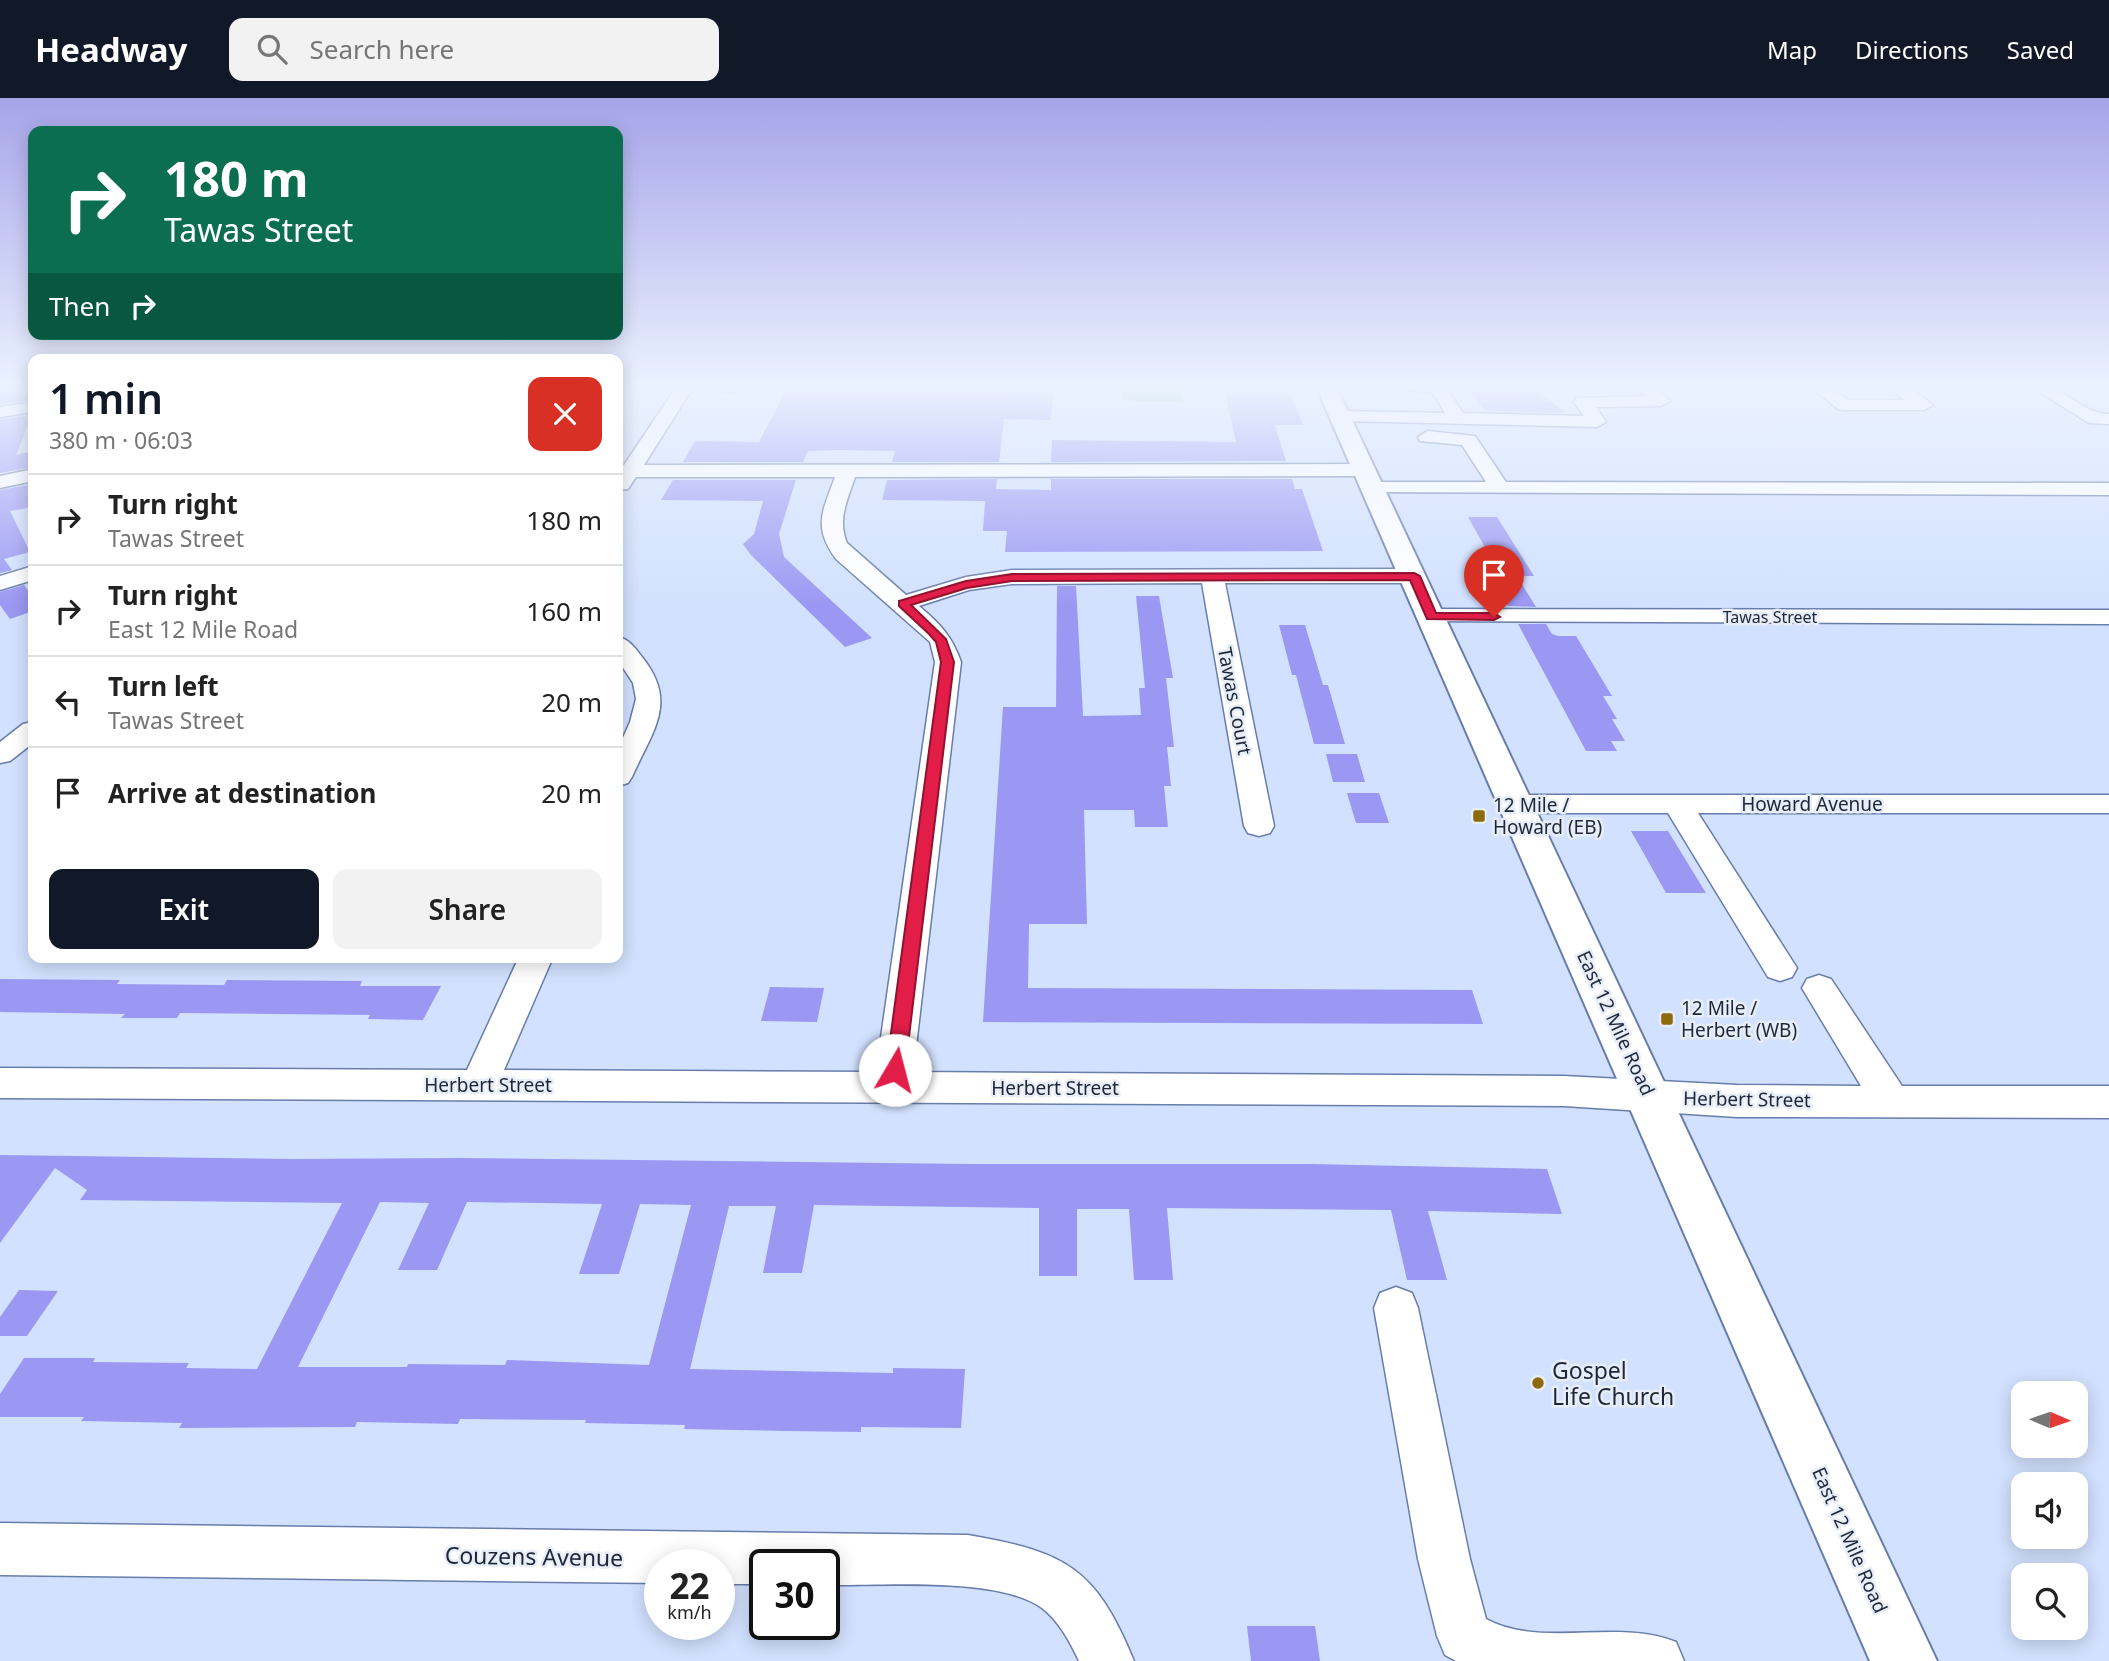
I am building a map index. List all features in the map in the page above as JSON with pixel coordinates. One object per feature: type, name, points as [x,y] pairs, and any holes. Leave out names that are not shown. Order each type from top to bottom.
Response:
[{"type":"main road","name":"East 12 Mile Road","points":[[1362,459],[1368,479],[1651,1097],[1904,1661]]},
{"type":"street","points":[[1481,459],[1500,488]]},
{"type":"street","points":[[624,471],[847,470],[1368,479],[1500,488],[2109,489]]},
{"type":"street","points":[[847,470],[830,525],[832,540],[844,554],[934,631],[942,642],[948,662],[893,1087]]},
{"type":"street","points":[[0,482],[28,476]]},
{"type":"street","points":[[0,583],[28,575]]},
{"type":"street","name":"Tawas Court","points":[[1212,576],[1259,826]]},
{"type":"street","points":[[903,604],[966,584],[1012,577],[1414,576]]},
{"type":"street","name":"Tawas Street","points":[[1432,616],[2109,618]]},
{"type":"street","points":[[623,651],[648,688],[648,709],[627,737],[623,755]]},
{"type":"street","points":[[0,755],[28,734]]},
{"type":"street","name":"Howard Avenue","points":[[1516,804],[2109,804]]},
{"type":"street","points":[[1677,804],[1780,968]]},
{"type":"street","points":[[478,1085],[533,963]]},
{"type":"street","points":[[1819,988],[1891,1101]]},
{"type":"street","name":"Herbert Street","points":[[0,1083],[1564,1091],[1737,1101],[2109,1102]]},
{"type":"street","points":[[1396,1308],[1444,1559],[1464,1636],[1497,1654],[1568,1660],[1657,1661]]},
{"type":"street","name":"Couzens Avenue","points":[[0,1549],[968,1561],[1010,1568],[1060,1588],[1095,1632],[1107,1661]]},
{"type":"building","points":[[0,459],[28,459],[28,468],[0,473]]},
{"type":"building","points":[[685,459],[804,459],[803,462],[683,462]]},
{"type":"building","points":[[893,459],[999,459],[999,462],[892,462]]},
{"type":"building","points":[[1051,459],[1286,461],[1051,462]]},
{"type":"building","points":[[997,479],[996,489],[1051,490],[1051,479],[1292,479],[1295,489],[1302,489],[1323,551],[1005,552],[1007,531],[983,531],[985,501],[882,500],[887,480]]},
{"type":"building","points":[[673,480],[796,480],[779,534],[784,557],[872,638],[845,647],[750,554],[743,544],[754,534],[763,501],[661,500]]},
{"type":"building","points":[[28,485],[28,508],[10,511],[28,553],[4,559],[12,570],[0,573],[0,490]]},
{"type":"building","points":[[1468,517],[1497,517],[1534,576],[1517,576],[1536,607],[1508,606],[1501,593],[1498,593],[1484,567],[1496,567]]},
{"type":"building","points":[[24,585],[28,590],[28,613],[10,619],[0,605],[0,592]]},
{"type":"building","points":[[1057,586],[1076,586],[1083,716],[1141,715],[1139,688],[1145,688],[1136,596],[1159,596],[1173,678],[1166,678],[1174,747],[1167,747],[1171,786],[1164,786],[1168,827],[1135,827],[1134,810],[1084,810],[1087,924],[1029,924],[1028,988],[1472,990],[1483,1024],[983,1022],[1003,707],[1056,707]]},
{"type":"building","points":[[1518,624],[1546,624],[1552,634],[1576,636],[1612,696],[1603,696],[1617,719],[1612,719],[1625,741],[1611,741],[1617,751],[1586,751]]},
{"type":"building","points":[[1279,625],[1305,625],[1323,685],[1328,685],[1345,744],[1314,744],[1296,675],[1292,675]]},
{"type":"building","points":[[1326,754],[1357,754],[1365,782],[1333,782]]},
{"type":"building","points":[[1347,793],[1379,793],[1389,823],[1356,823]]},
{"type":"building","points":[[1631,831],[1668,831],[1706,893],[1666,893]]},
{"type":"building","points":[[0,979],[120,980],[117,984],[224,985],[227,980],[362,981],[360,986],[441,986],[423,1020],[368,1019],[370,1015],[180,1013],[177,1018],[121,1018],[125,1014],[0,1012]]},
{"type":"building","points":[[770,987],[824,988],[817,1022],[761,1021]]},
{"type":"building","points":[[0,1155],[967,1164],[1310,1164],[1547,1169],[1562,1214],[1428,1211],[1447,1280],[1407,1280],[1391,1210],[1167,1208],[1173,1280],[1134,1280],[1129,1209],[1077,1209],[1077,1276],[1039,1276],[1039,1208],[814,1205],[802,1273],[763,1273],[776,1206],[729,1206],[690,1369],[893,1373],[893,1368],[965,1369],[961,1428],[861,1427],[861,1432],[684,1429],[685,1425],[585,1423],[586,1420],[460,1419],[458,1424],[357,1422],[355,1427],[179,1428],[182,1423],[81,1421],[84,1417],[0,1417],[0,1394],[24,1358],[95,1358],[93,1362],[189,1363],[186,1368],[257,1369],[342,1203],[80,1200],[87,1190],[55,1168],[0,1243]],"holes":[[[380,1202],[429,1203],[398,1270],[437,1270],[467,1202],[602,1204],[579,1274],[619,1274],[640,1204],[691,1205],[649,1365],[507,1360],[505,1365],[298,1367]]]},
{"type":"building","points":[[19,1290],[58,1291],[27,1336],[0,1336],[0,1317]]},
{"type":"building","points":[[1247,1626],[1315,1626],[1320,1661],[1251,1661]]},
{"type":"place","name":"12 Mile / Howard (EB)","points":[[1479,816]]},
{"type":"place","name":"12 Mile / Herbert (WB)","points":[[1667,1019]]},
{"type":"place","name":"Gospel Life Church","points":[[1538,1383]]},
{"type":"route","points":[[895,1070],[948,662],[942,642],[934,631],[903,604],[966,584],[1012,577],[1414,576],[1432,616],[1494,617]]}]
